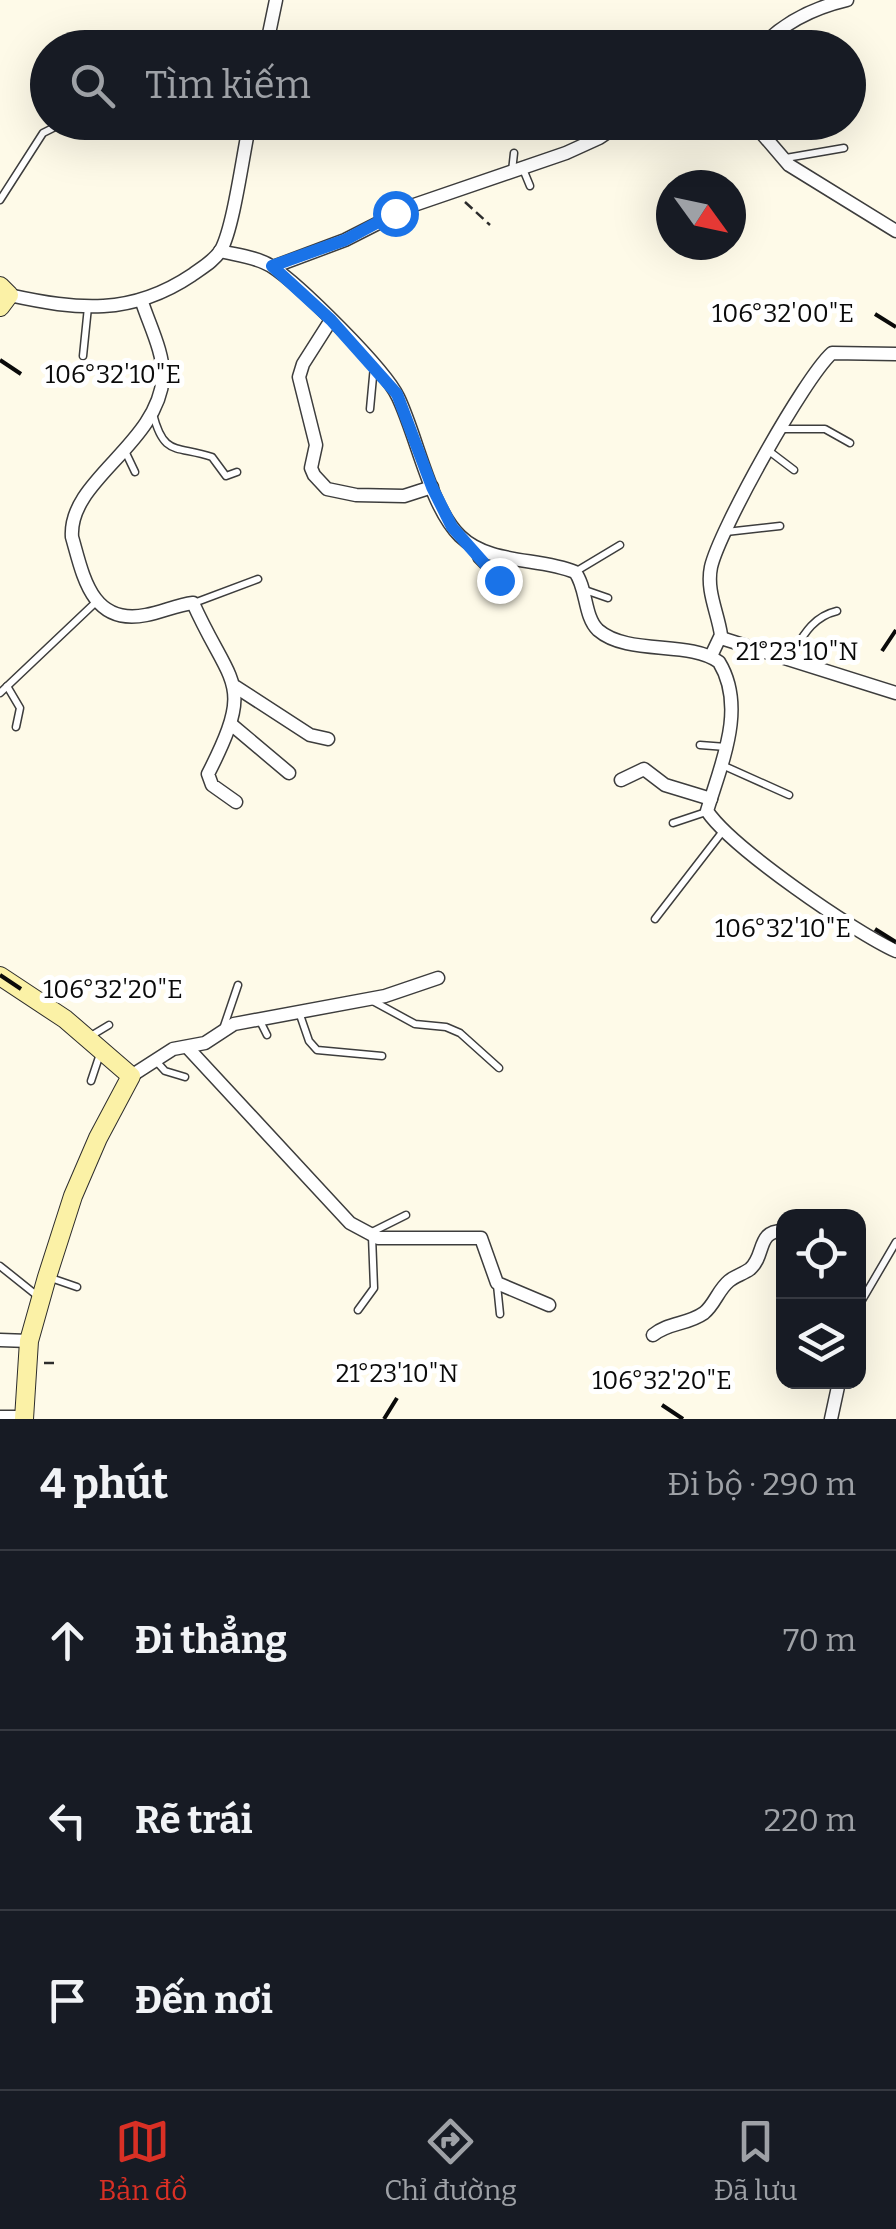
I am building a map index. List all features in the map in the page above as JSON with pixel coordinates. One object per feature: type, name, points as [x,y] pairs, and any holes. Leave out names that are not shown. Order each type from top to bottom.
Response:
[{"type":"street","points":[[270,30],[276,0]]},
{"type":"street","points":[[781,30],[797,17],[823,5],[847,0]]},
{"type":"street","points":[[3,296],[88,307],[142,302],[174,288],[220,251],[246,140]]},
{"type":"street","points":[[272,266],[345,240],[414,205],[518,171],[594,140]]},
{"type":"street","points":[[767,140],[783,159],[896,231]]},
{"type":"street","points":[[220,251],[272,266],[374,366],[397,394],[432,487],[452,527],[470,544],[494,554],[575,572],[593,622],[602,632],[661,649],[711,656],[722,668],[731,698],[732,722],[709,805]]},
{"type":"street","points":[[142,302],[162,369],[162,386],[153,413],[84,496],[71,527],[88,592],[106,609],[133,616],[193,603],[236,687],[310,735],[328,740]]},
{"type":"street","points":[[331,320],[298,377],[316,445],[314,476],[327,489],[356,496],[404,496],[432,487]]},
{"type":"street","points":[[711,656],[721,638],[710,575],[725,532],[821,364],[832,353],[896,354]]},
{"type":"street","points":[[721,638],[896,693]]},
{"type":"street","points":[[236,687],[232,725],[208,774],[212,785],[236,802]]},
{"type":"street","points":[[232,725],[290,773]]},
{"type":"street","points":[[621,780],[644,769],[666,785],[709,805],[728,838],[861,932],[896,951]]},
{"type":"street","points":[[0,976],[56,1008],[132,1076]]},
{"type":"street","points":[[0,1417],[25,1418],[29,1341],[47,1277],[73,1196],[98,1138],[132,1076],[173,1049],[205,1043],[223,1029],[299,1010],[385,996],[438,978]]},
{"type":"street","points":[[187,1047],[341,1215],[369,1235],[397,1240],[481,1238],[497,1284],[549,1305]]},
{"type":"street","points":[[653,1335],[669,1323],[688,1322],[713,1305],[728,1282],[752,1267],[765,1236],[776,1231]]},
{"type":"street","points":[[0,1340],[29,1341]]},
{"type":"street","points":[[831,1419],[837,1389]]},
{"type":"lane","points":[[0,200],[39,140]]},
{"type":"lane","points":[[783,159],[844,148]]},
{"type":"lane","points":[[514,152],[518,171],[530,186]]},
{"type":"lane","points":[[83,356],[88,307]]},
{"type":"lane","points":[[370,409],[374,366]]},
{"type":"lane","points":[[153,413],[164,444],[212,457],[226,476],[237,472]]},
{"type":"lane","points":[[781,430],[825,429],[850,444]]},
{"type":"lane","points":[[125,451],[134,472]]},
{"type":"lane","points":[[769,452],[794,470]]},
{"type":"lane","points":[[725,532],[780,526]]},
{"type":"lane","points":[[470,544],[477,558],[499,580]]},
{"type":"lane","points":[[575,572],[620,546]]},
{"type":"lane","points":[[193,603],[258,579]]},
{"type":"lane","points":[[584,590],[608,598]]},
{"type":"lane","points":[[0,692],[96,602]]},
{"type":"lane","points":[[788,660],[813,622],[824,614],[838,612]]},
{"type":"lane","points":[[8,686],[20,708],[16,727]]},
{"type":"lane","points":[[700,745],[726,748]]},
{"type":"lane","points":[[722,765],[789,795]]},
{"type":"lane","points":[[673,822],[709,805]]},
{"type":"lane","points":[[656,919],[728,838]]},
{"type":"lane","points":[[223,1029],[238,985]]},
{"type":"lane","points":[[367,998],[404,1019],[460,1033],[499,1068]]},
{"type":"lane","points":[[299,1010],[309,1041],[317,1050],[382,1056]]},
{"type":"lane","points":[[259,1019],[267,1035]]},
{"type":"lane","points":[[87,1038],[109,1026]]},
{"type":"lane","points":[[91,1081],[102,1052]]},
{"type":"lane","points":[[156,1060],[164,1070],[185,1076]]},
{"type":"lane","points":[[358,1310],[374,1288],[369,1235],[406,1214]]},
{"type":"lane","points":[[864,1299],[896,1242]]},
{"type":"lane","points":[[0,1266],[41,1298]]},
{"type":"lane","points":[[47,1277],[76,1288]]},
{"type":"lane","points":[[497,1284],[500,1314]]},
{"type":"path","points":[[456,193],[490,225]]},
{"type":"route","points":[[395,213],[345,240],[272,266],[384,376],[397,394],[432,487],[452,527],[499,580]]}]
